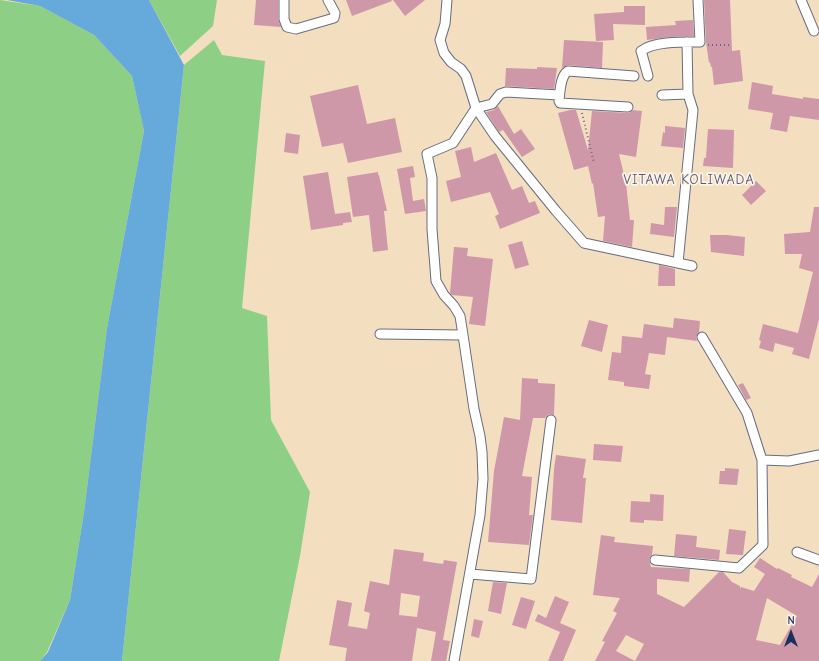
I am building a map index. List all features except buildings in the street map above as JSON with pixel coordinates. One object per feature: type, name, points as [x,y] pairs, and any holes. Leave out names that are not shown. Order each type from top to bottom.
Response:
[{"type":"street","points":[[284,0],[284,19],[287,27],[296,29],[334,18],[335,13],[328,0]]},
{"type":"street","points":[[447,0],[445,24],[440,40],[444,53],[451,62],[461,69],[466,76],[476,108],[495,136],[584,243],[692,266]]},
{"type":"street","points":[[648,76],[642,51],[644,49],[655,45],[700,42],[698,0]]},
{"type":"street","points":[[801,0],[814,31]]},
{"type":"street","points":[[678,262],[693,110],[688,94],[687,42]]},
{"type":"street","points":[[628,107],[560,103],[559,95],[563,78],[565,73],[568,71],[634,76]]},
{"type":"street","points":[[454,661],[480,515],[483,479],[482,452],[460,316],[454,306],[444,295],[436,281],[432,230],[432,178],[427,154],[453,143],[476,108],[492,104],[500,94],[506,92],[559,95]]},
{"type":"street","points":[[662,95],[688,94]]},
{"type":"street","points":[[380,334],[463,335]]},
{"type":"street","points":[[655,560],[739,568],[763,545],[762,460],[747,413],[702,338]]},
{"type":"street","points":[[470,574],[531,579],[551,420]]},
{"type":"street","points":[[762,460],[789,461],[819,455]]},
{"type":"street","points":[[797,552],[819,560]]},
{"type":"path","points":[[700,42],[708,45],[729,45]]},
{"type":"path","points":[[579,105],[594,163]]},
{"type":"green space","points":[[0,0],[40,6],[94,35],[132,76],[144,131],[107,328],[84,512],[70,600],[47,652],[40,661],[0,661]]},
{"type":"green space","points":[[149,0],[217,0],[213,26],[180,56]]},
{"type":"green space","points":[[214,40],[222,55],[265,61],[242,308],[267,316],[271,420],[310,492],[300,556],[279,661],[122,661],[184,65]]},
{"type":"water","points":[[7,0],[149,0],[184,65],[122,661],[40,661],[48,652],[70,600],[84,512],[107,328],[144,131],[132,76],[94,35],[40,6]]},
{"type":"district","name":"VITAWA KOLIWADA","points":[[689,180]]}]
